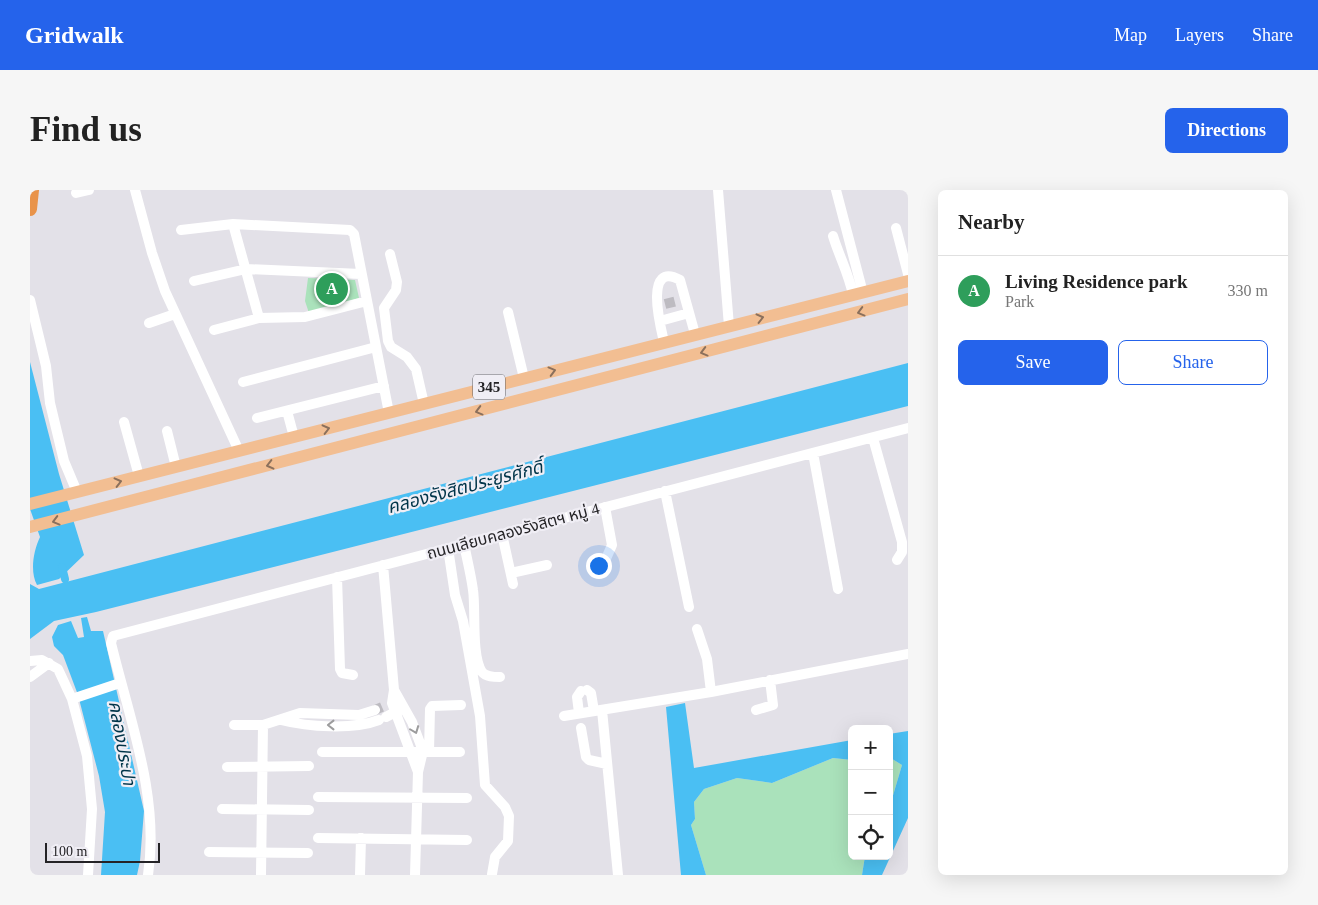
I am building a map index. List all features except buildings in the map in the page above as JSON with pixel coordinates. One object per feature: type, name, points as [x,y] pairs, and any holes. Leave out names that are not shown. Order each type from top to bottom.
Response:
[{"type":"highway","points":[[30,209],[32,190]]},
{"type":"main road","name":"345","points":[[30,504],[908,281]]},
{"type":"main road","name":"345","points":[[30,527],[908,299]]},
{"type":"main road","points":[[372,417],[377,437]]},
{"type":"street","points":[[76,193],[89,190]]},
{"type":"street","points":[[135,190],[152,252],[175,314],[238,451]]},
{"type":"street","points":[[718,190],[729,326]]},
{"type":"street","points":[[836,190],[858,294]]},
{"type":"street","points":[[181,230],[233,224],[350,230],[354,234],[389,413]]},
{"type":"street","points":[[233,224],[259,318]]},
{"type":"street","points":[[896,228],[908,274]]},
{"type":"street","points":[[833,236],[841,263],[858,294]]},
{"type":"street","points":[[390,254],[397,282],[396,290],[384,308],[388,341],[391,347],[407,357],[416,369],[424,404]]},
{"type":"street","points":[[194,281],[246,268],[361,274]]},
{"type":"street","points":[[664,342],[660,321],[661,305],[656,291],[659,283],[665,278],[680,280],[681,300],[689,313],[695,334]]},
{"type":"street","points":[[30,300],[46,366],[50,403],[74,493]]},
{"type":"street","points":[[214,330],[259,318],[305,317],[367,300]]},
{"type":"street","points":[[508,312],[524,378]]},
{"type":"street","points":[[660,321],[689,313]]},
{"type":"street","points":[[148,323],[175,314]]},
{"type":"street","points":[[243,382],[376,347]]},
{"type":"street","points":[[257,418],[384,386]]},
{"type":"street","points":[[287,411],[294,437]]},
{"type":"street","points":[[124,422],[139,476]]},
{"type":"street","name":"ถนนเลียบคลองรังสิตฯ หมู่ 4","points":[[119,684],[111,643],[113,636],[119,633],[908,428]]},
{"type":"street","points":[[167,431],[176,467]]},
{"type":"street","points":[[873,438],[902,542],[903,548],[897,560]]},
{"type":"street","points":[[813,453],[838,589]]},
{"type":"street","points":[[665,491],[689,607]]},
{"type":"street","points":[[605,507],[612,545],[605,560]]},
{"type":"street","points":[[502,534],[513,584]]},
{"type":"street","points":[[464,544],[474,592],[473,621],[479,665],[486,676],[500,677]]},
{"type":"street","points":[[448,548],[453,588],[463,621],[480,716],[485,785],[505,807],[509,816],[508,841],[494,858],[492,874]]},
{"type":"street","points":[[383,565],[390,707],[418,772]]},
{"type":"street","points":[[510,573],[547,565]]},
{"type":"street","points":[[338,577],[340,669],[342,673],[353,674]]},
{"type":"street","points":[[697,629],[707,659],[711,692]]},
{"type":"street","points":[[564,716],[711,692],[908,654]]},
{"type":"street","points":[[30,661],[45,661],[62,675],[74,698],[87,756],[92,810],[88,875]]},
{"type":"street","points":[[30,677],[45,661]]},
{"type":"street","points":[[756,710],[773,705],[770,680]]},
{"type":"street","points":[[74,698],[119,684],[143,772],[150,811],[151,835],[148,875]]},
{"type":"street","points":[[579,713],[577,697],[584,690],[591,693],[598,710],[607,764],[618,875]]},
{"type":"street","points":[[416,875],[418,772],[426,752],[432,706],[461,705]]},
{"type":"street","points":[[234,725],[263,725],[300,713],[359,714],[390,707]]},
{"type":"street","points":[[390,707],[426,752]]},
{"type":"street","points":[[262,875],[263,725]]},
{"type":"street","points":[[581,728],[586,757],[589,760],[607,764]]},
{"type":"street","points":[[322,752],[460,752]]},
{"type":"street","points":[[227,767],[309,766]]},
{"type":"street","points":[[318,797],[467,798]]},
{"type":"street","points":[[222,810],[309,810]]},
{"type":"street","points":[[318,838],[467,840]]},
{"type":"street","points":[[360,838],[360,875]]},
{"type":"street","points":[[209,852],[262,851],[308,853]]},
{"type":"green space","points":[[308,278],[355,280],[359,298],[309,313],[305,301]]},
{"type":"green space","points":[[833,758],[848,760],[848,860],[864,860],[862,875],[706,875],[691,825],[695,819],[694,802],[704,789],[737,778],[772,783]]},
{"type":"green space","points":[[893,759],[902,765],[893,795]]},
{"type":"water","points":[[30,362],[59,474],[84,555],[59,579],[37,585],[33,562],[40,537],[30,509]]},
{"type":"water","name":"คลองรังสิตประยูรศักดิ์","points":[[908,363],[908,406],[96,612],[54,621],[30,639],[30,584],[39,589]]},
{"type":"water","points":[[87,617],[91,631],[103,631],[144,811],[137,875],[101,875],[105,812],[99,776],[78,695],[63,655],[54,646],[52,637],[58,625],[71,621],[78,638],[84,637],[81,618]]},
{"type":"water","points":[[685,703],[694,768],[848,741],[848,760],[833,758],[772,783],[737,778],[704,789],[694,802],[695,819],[691,825],[706,875],[681,875],[666,707]]},
{"type":"water","points":[[908,731],[908,818],[893,851],[893,795],[902,765],[893,759],[893,733]]},
{"type":"water","points":[[864,860],[889,860],[882,875],[862,875]]},
{"type":"waterway","name":"คลองประปา","points":[[62,567],[65,579]]},
{"type":"tunnel","points":[[665,304],[677,301]]},
{"type":"tunnel","points":[[375,710],[382,707]]},
{"type":"place","name":"Living Residence park","points":[[332,289]]}]
